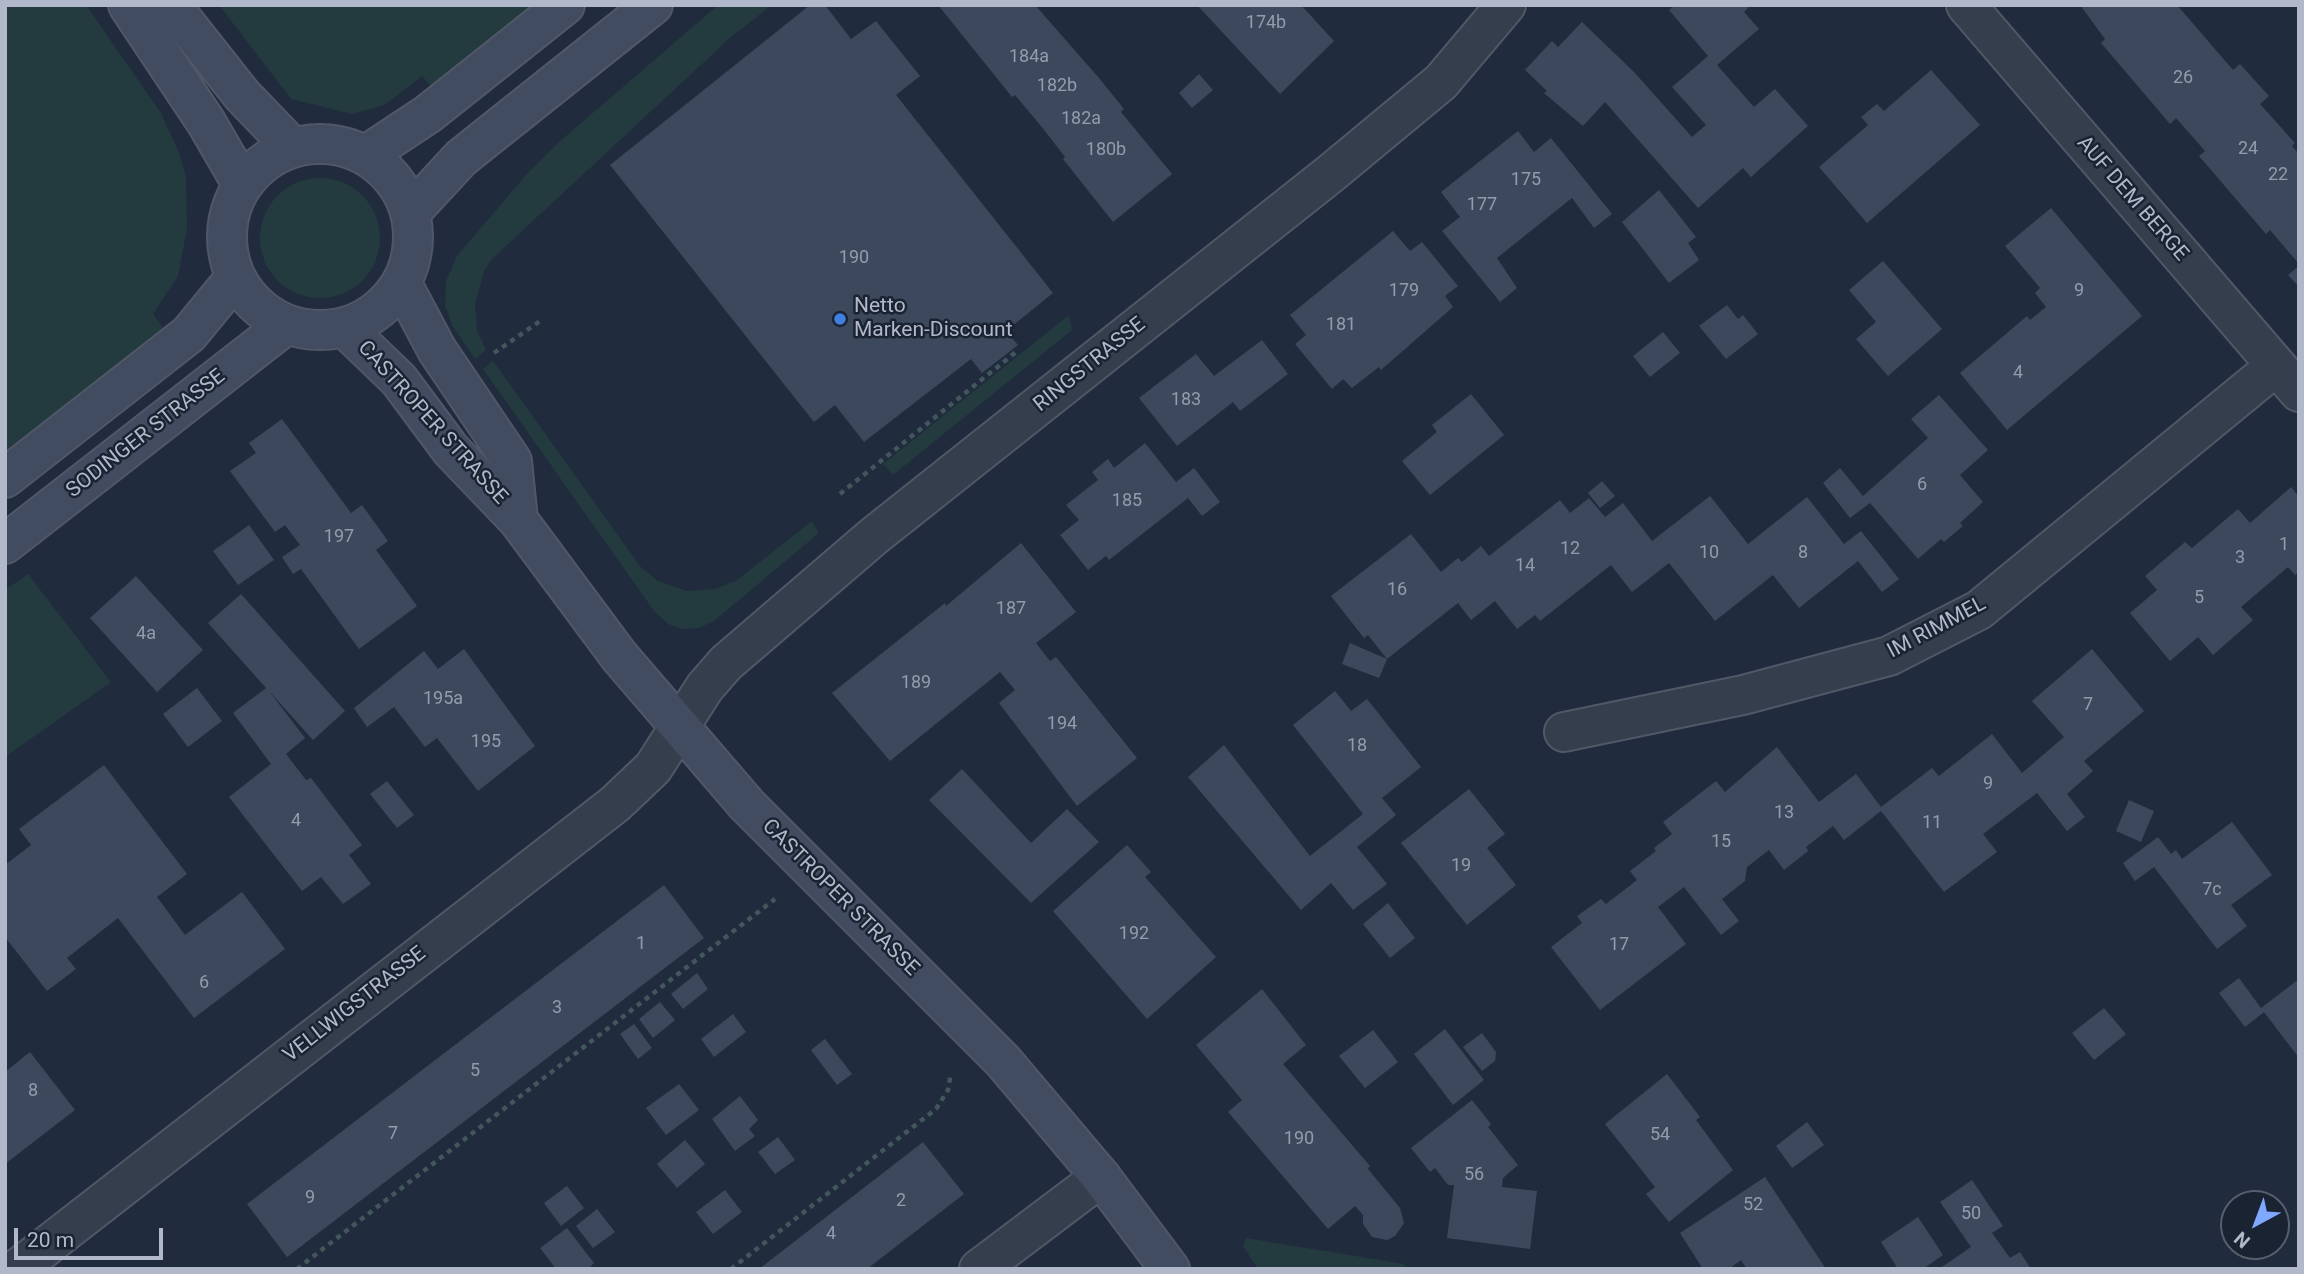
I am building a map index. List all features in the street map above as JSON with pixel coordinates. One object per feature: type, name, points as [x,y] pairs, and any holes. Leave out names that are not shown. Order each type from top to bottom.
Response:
[{"type":"main road","points":[[128,5],[206,122],[242,184]]},
{"type":"main road","points":[[171,5],[242,95],[292,147]]},
{"type":"main road","points":[[366,155],[428,114],[565,5]]},
{"type":"main road","points":[[411,212],[461,159],[653,5]]},
{"type":"main road","points":[[317,143],[342,145],[366,155],[394,179],[411,212],[414,248],[402,284],[387,303],[368,318],[344,327],[316,331],[287,324],[266,313],[248,298],[236,278],[228,255],[226,230],[231,207],[242,184],[263,161],[292,147],[317,143]]},
{"type":"main road","points":[[5,478],[189,334],[236,278]]},
{"type":"main road","name":"CASTROPER STRASSE","points":[[402,284],[437,350],[512,461],[518,520]]},
{"type":"main road","name":"SODINGER STRASSE","points":[[5,544],[287,324]]},
{"type":"main road","name":"CASTROPER STRASSE","points":[[344,327],[399,380],[451,450],[518,520],[619,656],[680,728],[747,804],[1003,1061],[1101,1177],[1170,1269]]},
{"type":"street","name":"RINGSTRASSE","points":[[680,728],[705,687],[726,663],[874,536],[1310,191],[1441,82],[1506,5]]},
{"type":"street","name":"AUF DEM BERGE","points":[[1966,5],[2287,379]]},
{"type":"street","name":"IM RIMMEL","points":[[1564,732],[1743,695],[1889,656],[1979,610],[2287,379]]},
{"type":"street","name":"VELLWIGSTRASSE","points":[[18,1269],[615,804],[653,768],[680,728]]},
{"type":"street","points":[[979,1269],[1101,1177]]},
{"type":"path","points":[[496,352],[543,319]]},
{"type":"path","points":[[840,494],[1016,352]]},
{"type":"path","points":[[297,1269],[812,870]]},
{"type":"path","points":[[731,1269],[936,1109],[948,1090],[952,1071]]},
{"type":"green space","points":[[5,5],[86,5],[161,113],[180,155],[186,177],[187,228],[178,276],[153,314],[166,332],[5,459]]},
{"type":"green space","points":[[219,5],[543,5],[435,91],[422,76],[385,105],[352,114],[291,99]]},
{"type":"green space","points":[[718,5],[772,5],[731,37],[492,259],[484,271],[475,304],[477,330],[486,350],[475,359],[453,327],[445,305],[446,281],[457,256],[526,175],[559,142]]},
{"type":"green space","points":[[320,178],[343,183],[362,196],[375,215],[380,238],[375,261],[362,280],[343,293],[320,298],[297,293],[278,280],[265,261],[260,238],[265,215],[278,196],[297,183]]},
{"type":"green space","points":[[1069,315],[1072,330],[893,475],[883,464]]},
{"type":"green space","points":[[493,361],[640,566],[658,581],[687,591],[716,589],[737,580],[812,521],[819,533],[714,621],[699,628],[682,629],[668,624],[654,611],[483,369]]},
{"type":"green space","points":[[28,574],[111,682],[5,757],[5,590]]},
{"type":"green space","points":[[1246,1238],[1404,1264],[1404,1269],[1258,1269],[1243,1246]]},
{"type":"building","points":[[810,5],[825,5],[851,39],[876,21],[920,76],[896,95],[1053,293],[1006,331],[1018,345],[982,373],[971,359],[864,442],[835,405],[814,422],[610,165]]},
{"type":"building","points":[[938,5],[1035,5],[1099,78],[1124,109],[1121,112],[1172,174],[1113,222],[1063,159],[1065,157],[1041,126],[1015,95],[1012,97]]},
{"type":"building","points":[[1197,5],[1301,5],[1334,41],[1280,94]]},
{"type":"building","points":[[1675,5],[1751,5],[1744,12],[1759,29],[1717,65],[1754,107],[1775,89],[1808,126],[1751,177],[1743,168],[1698,208],[1605,102],[1583,126],[1544,93],[1547,91],[1525,70],[1552,41],[1558,47],[1582,22],[1634,72],[1692,137],[1706,125],[1672,87],[1708,56],[1669,10]]},
{"type":"building","points":[[2080,5],[2177,5],[2233,70],[2240,64],[2269,96],[2260,104],[2295,143],[2292,146],[2299,154],[2299,264],[2270,230],[2266,234],[2199,156],[2205,151],[2176,118],[2170,124],[2101,43],[2105,39]]},
{"type":"building","points":[[1931,70],[1980,125],[1867,223],[1819,167],[1868,125],[1861,117],[1877,104],[1884,111]]},
{"type":"building","points":[[1199,74],[1213,90],[1192,108],[1179,93]]},
{"type":"building","points":[[1518,131],[1534,152],[1551,138],[1612,214],[1594,228],[1572,198],[1497,258],[1517,288],[1500,302],[1442,231],[1460,217],[1441,192]]},
{"type":"building","points":[[1659,190],[1696,237],[1688,243],[1699,260],[1669,283],[1622,222]]},
{"type":"building","points":[[2051,208],[2142,316],[2007,430],[1960,373],[2027,316],[2030,320],[2046,307],[2035,293],[2040,288],[2005,246]]},
{"type":"building","points":[[1393,231],[1410,251],[1422,242],[1458,286],[1445,296],[1453,307],[1381,370],[1379,367],[1352,388],[1343,379],[1332,389],[1295,344],[1306,335],[1290,315]]},
{"type":"building","points":[[1883,261],[1942,329],[1888,376],[1856,339],[1876,322],[1849,290]]},
{"type":"building","points":[[2299,266],[2299,287],[2288,275]]},
{"type":"building","points":[[1727,305],[1738,319],[1743,315],[1758,334],[1726,359],[1699,326]]},
{"type":"building","points":[[1663,332],[1680,353],[1650,377],[1633,356]]},
{"type":"building","points":[[1262,340],[1288,374],[1240,411],[1233,402],[1177,446],[1139,398],[1196,354],[1214,376]]},
{"type":"building","points":[[1471,394],[1504,435],[1430,495],[1402,461],[1437,432],[1432,425]]},
{"type":"building","points":[[1939,395],[1988,450],[1960,475],[1983,502],[1960,523],[1963,526],[1944,542],[1941,539],[1918,559],[1870,503],[1850,518],[1823,483],[1840,468],[1863,496],[1928,438],[1911,419]]},
{"type":"building","points":[[282,419],[351,513],[362,505],[388,541],[376,550],[417,606],[359,649],[301,569],[293,574],[282,557],[300,545],[285,525],[275,532],[230,471],[256,453],[249,443]]},
{"type":"building","points":[[1145,443],[1176,482],[1194,468],[1220,502],[1202,516],[1188,498],[1109,560],[1106,556],[1088,570],[1060,535],[1079,520],[1066,505],[1098,480],[1092,472],[1108,459],[1114,468]]},
{"type":"building","points":[[1602,481],[1615,496],[1600,508],[1588,493]]},
{"type":"building","points":[[2291,487],[2299,497],[2299,572],[2295,575],[2288,567],[2241,607],[2253,620],[2213,655],[2198,637],[2170,661],[2130,613],[2157,590],[2145,576],[2185,542],[2192,548],[2238,509],[2250,523]]},
{"type":"building","points":[[1710,496],[1748,544],[1807,497],[1844,544],[1861,531],[1899,579],[1882,592],[1858,561],[1799,608],[1773,575],[1715,621],[1669,563],[1632,592],[1611,565],[1540,621],[1535,615],[1517,629],[1495,601],[1471,620],[1458,603],[1387,659],[1368,635],[1364,638],[1331,596],[1411,534],[1441,572],[1458,558],[1462,562],[1481,546],[1489,556],[1560,500],[1570,513],[1589,498],[1605,517],[1623,503],[1652,541]]},
{"type":"building","points":[[249,525],[274,560],[238,585],[213,551]]},
{"type":"building","points":[[1021,543],[1076,612],[1036,643],[1050,661],[1056,657],[1137,758],[1077,806],[999,703],[1015,690],[1000,672],[890,761],[832,693],[945,603],[946,606]]},
{"type":"building","points":[[136,576],[203,650],[157,692],[90,618]]},
{"type":"building","points":[[241,594],[345,711],[313,740],[269,691],[305,738],[286,754],[306,780],[311,778],[362,845],[349,855],[371,884],[343,904],[321,877],[302,891],[229,797],[271,764],[233,713],[266,688],[208,623]]},
{"type":"building","points":[[1350,643],[1387,659],[1379,678],[1342,664]]},
{"type":"building","points":[[464,649],[535,746],[478,791],[437,738],[425,747],[394,707],[367,727],[354,708],[424,651],[438,669]]},
{"type":"building","points":[[2092,649],[2144,711],[2084,761],[2093,771],[2067,794],[2085,817],[2067,831],[2037,793],[1983,834],[1997,852],[1944,892],[1881,811],[1844,840],[1833,826],[1806,847],[1808,851],[1784,870],[1769,850],[1747,867],[1745,881],[1722,899],[1739,921],[1721,935],[1684,887],[1658,907],[1686,944],[1600,1010],[1551,947],[1582,923],[1577,916],[1601,899],[1606,904],[1637,880],[1630,871],[1656,851],[1654,848],[1672,834],[1663,822],[1716,781],[1725,792],[1777,747],[1819,802],[1856,774],[1881,807],[1932,768],[1939,776],[1992,734],[2022,773],[2064,737],[2032,701]]},
{"type":"building","points":[[197,688],[222,721],[188,747],[163,714]]},
{"type":"building","points":[[1335,691],[1351,711],[1367,699],[1421,767],[1382,798],[1396,815],[1357,847],[1387,884],[1353,910],[1331,883],[1301,910],[1188,777],[1224,745],[1310,856],[1363,814],[1293,725]]},
{"type":"building","points":[[104,765],[187,874],[157,897],[185,935],[242,892],[285,949],[194,1018],[118,918],[67,958],[76,969],[47,991],[5,937],[5,865],[31,845],[19,829]]},
{"type":"building","points":[[962,769],[1031,843],[1067,809],[1099,842],[1031,903],[929,800]]},
{"type":"building","points":[[387,781],[414,815],[397,828],[370,794]]},
{"type":"building","points":[[1469,789],[1505,834],[1487,848],[1516,885],[1467,925],[1401,843]]},
{"type":"building","points":[[2129,800],[2154,811],[2141,842],[2116,831]]},
{"type":"building","points":[[2232,822],[2272,875],[2231,905],[2247,926],[2217,949],[2154,867],[2135,881],[2123,863],[2158,837],[2171,854],[2176,850],[2182,859]]},
{"type":"building","points":[[1127,845],[1151,872],[1145,877],[1216,957],[1147,1019],[1053,911]]},
{"type":"building","points":[[664,885],[704,938],[287,1257],[247,1204]]},
{"type":"building","points":[[1388,903],[1415,938],[1390,958],[1363,924]]},
{"type":"building","points":[[697,973],[708,989],[683,1009],[671,994]]},
{"type":"building","points":[[2239,978],[2261,1008],[2299,979],[2299,1058],[2264,1012],[2245,1027],[2219,993]]},
{"type":"building","points":[[1262,989],[1306,1045],[1283,1064],[1370,1166],[1368,1169],[1400,1208],[1404,1223],[1395,1236],[1387,1240],[1372,1237],[1363,1224],[1363,1215],[1355,1206],[1328,1229],[1228,1112],[1242,1100],[1196,1045]]},
{"type":"building","points":[[660,1002],[675,1020],[653,1038],[639,1019]]},
{"type":"building","points":[[2104,1008],[2126,1034],[2094,1060],[2072,1033]]},
{"type":"building","points":[[733,1014],[746,1032],[714,1057],[701,1039]]},
{"type":"building","points":[[634,1024],[652,1048],[638,1059],[620,1034]]},
{"type":"building","points":[[1445,1029],[1484,1080],[1453,1105],[1414,1054]]},
{"type":"building","points":[[1373,1030],[1398,1062],[1365,1088],[1339,1056]]},
{"type":"building","points":[[1482,1033],[1496,1052],[1495,1061],[1482,1071],[1463,1047]]},
{"type":"building","points":[[825,1039],[852,1074],[837,1085],[811,1050]]},
{"type":"building","points":[[30,1052],[75,1110],[5,1164],[5,1072]]},
{"type":"building","points":[[1667,1074],[1700,1117],[1696,1120],[1733,1170],[1669,1222],[1646,1194],[1655,1187],[1605,1124]]},
{"type":"building","points":[[679,1084],[699,1110],[666,1135],[646,1108]]},
{"type":"building","points":[[740,1096],[758,1120],[749,1129],[755,1136],[735,1151],[712,1119]]},
{"type":"building","points":[[1472,1100],[1491,1124],[1488,1127],[1518,1165],[1503,1178],[1502,1187],[1537,1191],[1530,1249],[1447,1238],[1454,1185],[1448,1185],[1435,1168],[1430,1172],[1411,1148]]},
{"type":"building","points":[[1807,1122],[1824,1145],[1792,1168],[1776,1146]]},
{"type":"building","points":[[778,1137],[795,1160],[775,1174],[758,1152]]},
{"type":"building","points":[[685,1140],[705,1164],[677,1188],[657,1164]]},
{"type":"building","points":[[923,1142],[964,1194],[867,1269],[759,1269]]},
{"type":"building","points":[[1765,1177],[1826,1269],[1747,1269],[1741,1260],[1729,1269],[1703,1269],[1680,1233]]},
{"type":"building","points":[[1972,1180],[2003,1226],[1992,1233],[2010,1258],[2020,1252],[2031,1269],[1939,1269],[1971,1247],[1940,1202]]},
{"type":"building","points":[[567,1186],[584,1208],[561,1226],[544,1203]]},
{"type":"building","points":[[725,1190],[742,1212],[713,1234],[696,1212]]},
{"type":"building","points":[[597,1209],[615,1232],[593,1248],[576,1226]]},
{"type":"building","points":[[1918,1217],[1943,1255],[1923,1269],[1898,1269],[1881,1242]]},
{"type":"building","points":[[567,1228],[594,1263],[588,1269],[556,1269],[540,1248]]},
{"type":"place","name":"Netto Marken-Discount","points":[[840,319]]}]
